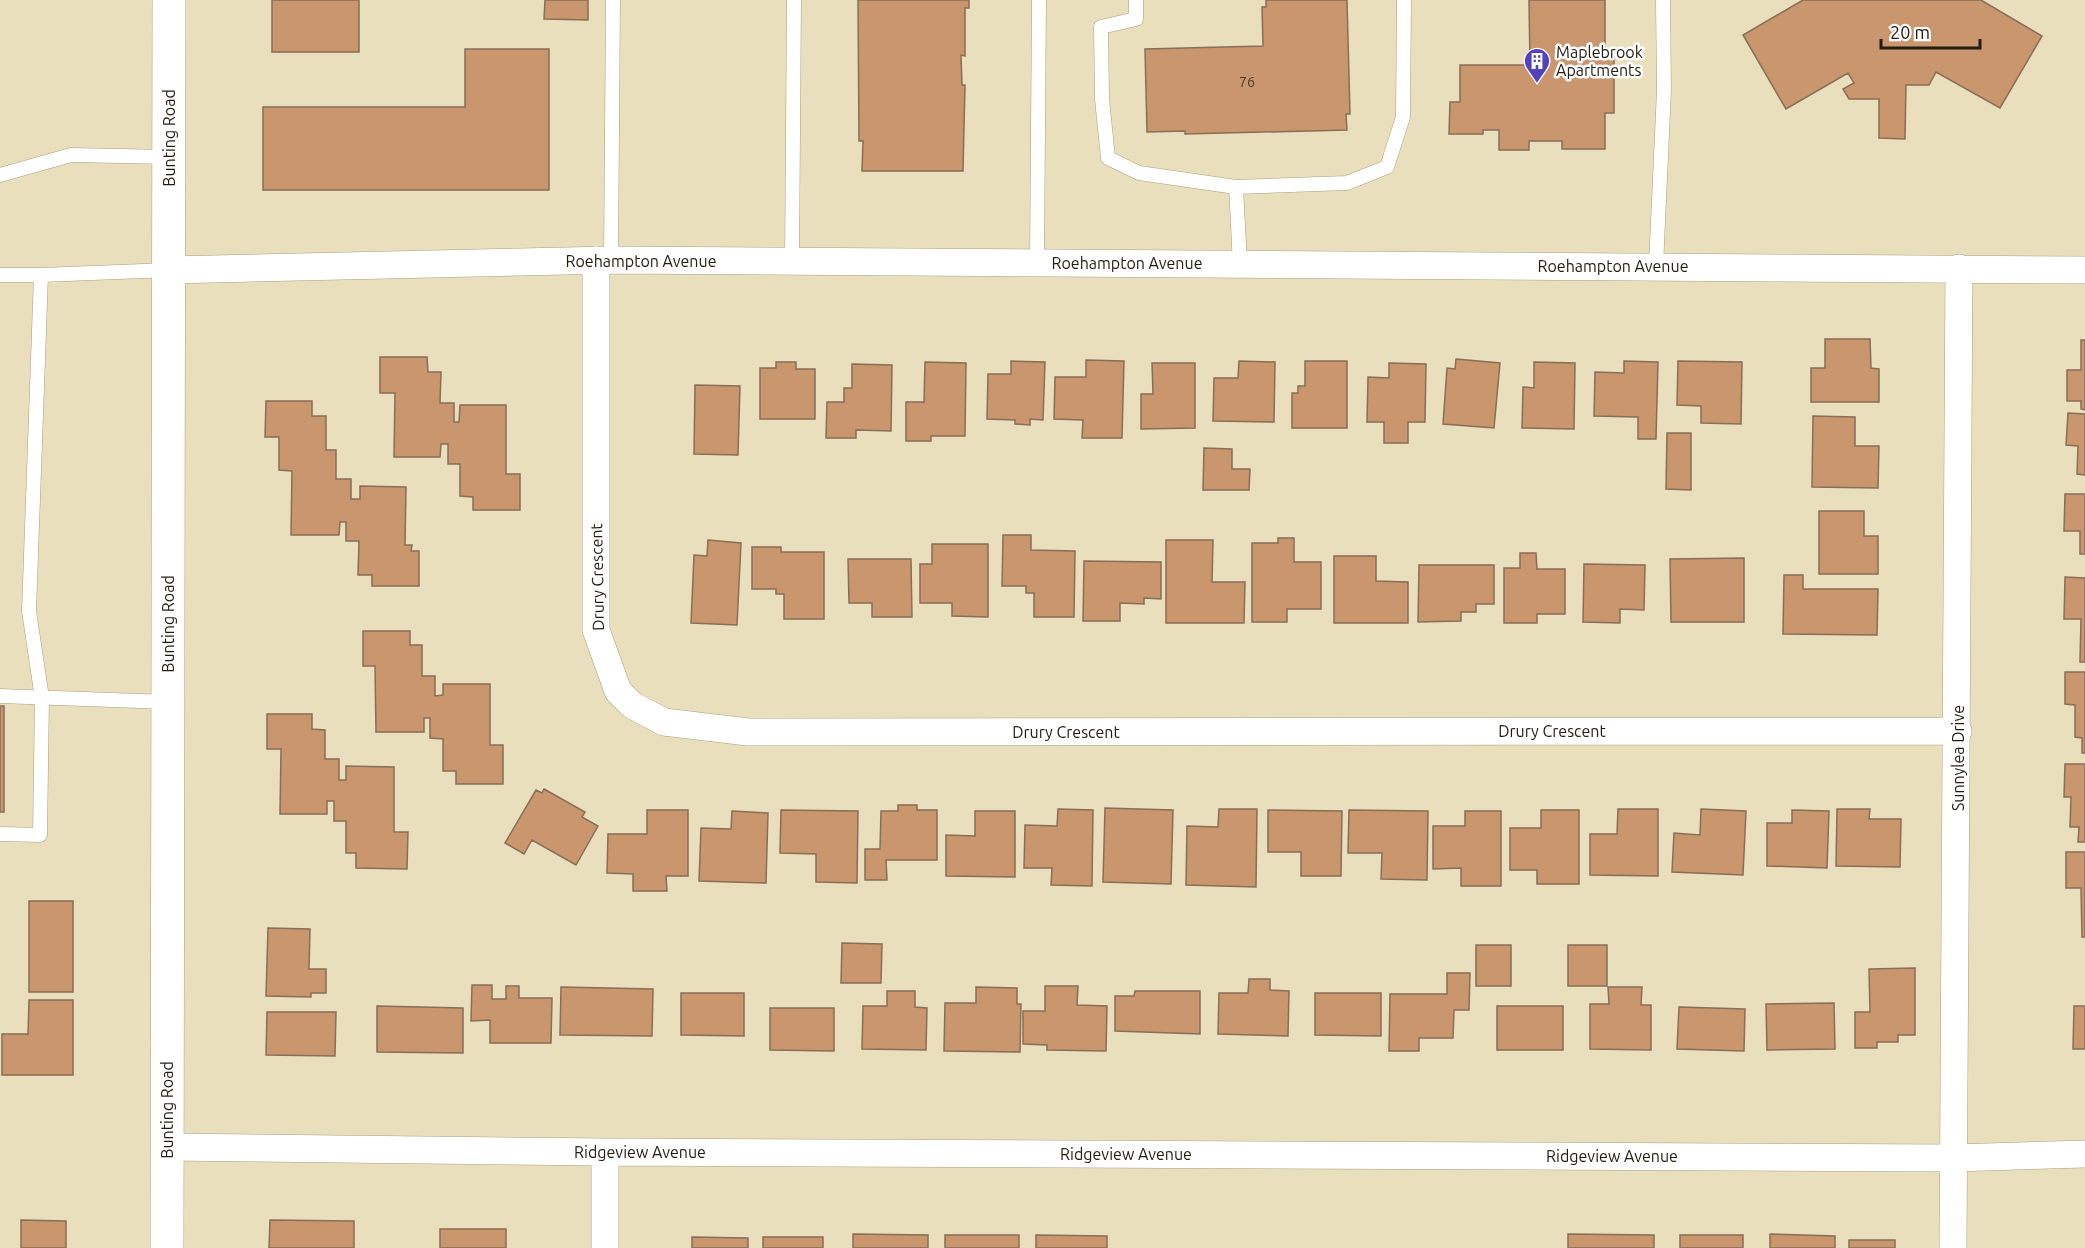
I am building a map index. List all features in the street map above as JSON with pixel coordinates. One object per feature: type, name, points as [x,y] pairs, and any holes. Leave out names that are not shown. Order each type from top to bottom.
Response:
[{"type":"main road","name":"Bunting Road","points":[[167,1248],[169,0]]},
{"type":"street","name":"Roehampton Avenue","points":[[169,270],[604,260],[2085,270]]},
{"type":"street","name":"Drury Crescent","points":[[604,260],[596,630],[618,691],[632,705],[664,722],[748,732],[1958,730]]},
{"type":"street","name":"Sunnylea Drive","points":[[1953,1248],[1958,730],[1959,268]]},
{"type":"street","name":"Ridgeview Avenue","points":[[167,1147],[605,1152],[1954,1158],[2085,1154]]},
{"type":"street","points":[[605,1152],[605,1248]]},
{"type":"lane","points":[[604,260],[613,0]]},
{"type":"lane","points":[[792,262],[794,0]]},
{"type":"lane","points":[[1037,262],[1039,0]]},
{"type":"lane","points":[[1136,0],[1136,19],[1101,27],[1102,99],[1108,158],[1139,173],[1236,187],[1347,183],[1387,167],[1403,117],[1404,0]]},
{"type":"lane","points":[[1656,266],[1665,90],[1663,0]]},
{"type":"lane","points":[[0,175],[71,155],[168,157]]},
{"type":"lane","points":[[1236,187],[1240,264]]},
{"type":"lane","points":[[0,275],[169,270]]},
{"type":"lane","points":[[0,834],[40,835],[42,698],[29,611],[41,275]]},
{"type":"lane","points":[[0,696],[168,702]]},
{"type":"building","points":[[272,0],[359,0],[359,52],[272,52]]},
{"type":"building","points":[[545,0],[588,0],[588,20],[544,19]]},
{"type":"building","points":[[858,0],[969,0],[969,8],[965,8],[965,56],[961,55],[962,85],[965,85],[963,171],[862,171],[863,141],[859,141]]},
{"type":"building","points":[[1266,0],[1347,0],[1350,114],[1346,114],[1347,130],[1185,134],[1185,131],[1147,132],[1145,49],[1263,46],[1262,7],[1266,7]]},
{"type":"building","name":"Maplebrook Apartments","points":[[1529,0],[1605,0],[1605,53],[1614,53],[1614,113],[1605,113],[1605,149],[1562,149],[1562,141],[1529,141],[1529,150],[1499,150],[1499,130],[1483,130],[1483,134],[1449,134],[1450,102],[1460,102],[1460,65],[1530,65]]},
{"type":"building","points":[[1803,0],[1981,0],[2042,36],[2000,108],[1936,72],[1929,85],[1906,85],[1905,139],[1879,138],[1879,99],[1849,99],[1843,89],[1854,83],[1848,73],[1786,109],[1743,35]]},
{"type":"building","points":[[465,49],[549,49],[549,190],[263,190],[263,107],[465,107]]},
{"type":"building","points":[[1825,339],[1870,339],[1871,368],[1879,369],[1879,402],[1811,402],[1811,368],[1825,368]]},
{"type":"building","points":[[2081,340],[2085,340],[2085,410],[2081,409],[2081,401],[2067,401],[2067,370],[2081,370]]},
{"type":"building","points":[[380,357],[427,357],[428,372],[441,372],[440,403],[454,403],[454,422],[459,422],[460,405],[506,405],[506,474],[520,474],[520,510],[473,510],[473,497],[460,496],[460,464],[448,464],[448,444],[441,444],[440,457],[394,457],[395,393],[380,393]]},
{"type":"building","points":[[1456,359],[1500,363],[1494,428],[1443,424],[1447,368],[1455,369]]},
{"type":"building","points":[[1086,360],[1124,361],[1122,438],[1082,438],[1083,420],[1054,419],[1055,377],[1086,377]]},
{"type":"building","points":[[1011,361],[1045,362],[1043,420],[1030,419],[1030,425],[1015,424],[1015,420],[987,419],[988,374],[1011,374]]},
{"type":"building","points":[[1239,361],[1275,362],[1274,422],[1213,421],[1214,378],[1238,378]]},
{"type":"building","points":[[1305,361],[1347,361],[1347,428],[1292,428],[1292,393],[1298,393],[1298,386],[1305,386]]},
{"type":"building","points":[[1624,361],[1658,362],[1656,439],[1638,439],[1638,417],[1594,416],[1595,372],[1624,373]]},
{"type":"building","points":[[1678,361],[1742,362],[1741,424],[1701,423],[1701,406],[1677,405]]},
{"type":"building","points":[[776,362],[796,362],[796,369],[815,369],[815,419],[760,419],[760,368],[776,368]]},
{"type":"building","points":[[925,362],[966,363],[965,436],[931,436],[931,441],[906,441],[906,402],[924,402]]},
{"type":"building","points":[[1534,362],[1575,363],[1574,429],[1522,428],[1523,387],[1534,388]]},
{"type":"building","points":[[1152,363],[1195,363],[1195,428],[1141,429],[1141,394],[1153,394]]},
{"type":"building","points":[[1389,363],[1426,364],[1425,422],[1408,422],[1408,443],[1384,443],[1384,422],[1367,422],[1368,377],[1389,378]]},
{"type":"building","points":[[852,364],[892,365],[891,431],[856,430],[856,438],[826,438],[827,402],[844,402],[844,388],[852,388]]},
{"type":"building","points":[[695,385],[740,386],[738,455],[694,454]]},
{"type":"building","points":[[266,401],[312,401],[312,416],[326,416],[326,450],[336,450],[336,479],[351,479],[351,499],[360,499],[360,486],[406,487],[405,545],[412,545],[411,551],[419,551],[419,586],[372,586],[372,575],[358,575],[359,541],[346,541],[346,522],[340,522],[339,535],[291,535],[292,471],[279,470],[279,437],[265,437]]},
{"type":"building","points":[[2068,413],[2085,414],[2085,475],[2077,474],[2078,446],[2066,445]]},
{"type":"building","points":[[1813,416],[1855,417],[1855,446],[1879,446],[1878,488],[1812,487]]},
{"type":"building","points":[[1667,433],[1691,433],[1691,490],[1666,489]]},
{"type":"building","points":[[1204,448],[1232,449],[1232,469],[1250,469],[1249,490],[1203,490]]},
{"type":"building","points":[[2065,494],[2085,494],[2085,554],[2080,554],[2080,531],[2064,531]]},
{"type":"building","points":[[1819,511],[1864,511],[1864,536],[1878,536],[1878,574],[1819,574]]},
{"type":"building","points":[[1003,535],[1031,535],[1031,550],[1075,551],[1074,617],[1034,617],[1034,593],[1026,593],[1026,586],[1002,586]]},
{"type":"building","points":[[1278,538],[1294,538],[1294,562],[1321,562],[1321,609],[1287,609],[1287,622],[1252,622],[1252,543],[1278,543]]},
{"type":"building","points":[[708,540],[741,543],[737,625],[691,623],[694,555],[707,556]]},
{"type":"building","points":[[1166,540],[1213,540],[1212,582],[1245,582],[1244,623],[1166,623]]},
{"type":"building","points":[[932,544],[988,544],[988,617],[952,616],[952,603],[920,603],[920,564],[932,564]]},
{"type":"building","points":[[752,547],[781,547],[781,552],[824,552],[824,619],[784,619],[784,594],[776,594],[776,589],[752,589]]},
{"type":"building","points":[[1520,553],[1536,553],[1537,569],[1565,569],[1565,614],[1537,614],[1537,623],[1504,623],[1504,568],[1520,568]]},
{"type":"building","points":[[1334,556],[1376,556],[1376,581],[1408,582],[1408,623],[1334,623]]},
{"type":"building","points":[[1744,558],[1744,622],[1671,622],[1670,559]]},
{"type":"building","points":[[848,559],[911,559],[912,617],[872,617],[872,603],[849,603]]},
{"type":"building","points":[[1084,561],[1161,562],[1161,599],[1144,598],[1144,604],[1120,603],[1120,621],[1083,621]]},
{"type":"building","points":[[1584,564],[1645,565],[1644,610],[1620,609],[1620,623],[1583,622]]},
{"type":"building","points":[[1419,565],[1494,565],[1494,604],[1476,604],[1476,612],[1461,612],[1461,621],[1418,622]]},
{"type":"building","points":[[1784,575],[1803,575],[1803,589],[1878,589],[1877,635],[1783,634]]},
{"type":"building","points":[[2065,577],[2085,578],[2085,662],[2080,662],[2081,619],[2064,619]]},
{"type":"building","points":[[363,631],[410,631],[410,645],[422,645],[422,676],[435,676],[435,696],[443,695],[443,684],[490,684],[490,745],[503,745],[503,784],[456,784],[456,771],[443,771],[443,739],[430,738],[430,718],[424,718],[424,732],[376,732],[375,666],[363,666]]},
{"type":"building","points":[[2065,672],[2085,672],[2085,753],[2082,753],[2082,738],[2075,737],[2075,705],[2065,704]]},
{"type":"building","points":[[0,706],[4,706],[4,812],[0,812]]},
{"type":"building","points":[[267,714],[312,714],[312,729],[325,730],[325,759],[339,759],[339,780],[346,780],[346,766],[394,767],[394,832],[408,832],[407,869],[356,868],[356,853],[346,853],[346,821],[334,821],[334,801],[327,801],[327,814],[280,814],[281,749],[267,749]]},
{"type":"building","points":[[2065,764],[2085,764],[2085,842],[2078,842],[2079,827],[2070,827],[2071,797],[2064,797]]},
{"type":"building","points":[[544,789],[585,812],[582,817],[598,826],[576,865],[532,840],[524,854],[505,843],[536,790],[542,793]]},
{"type":"building","points":[[898,805],[917,805],[917,810],[937,810],[937,860],[886,860],[887,880],[865,880],[865,849],[880,849],[881,811],[898,811]]},
{"type":"building","points":[[1105,808],[1173,810],[1171,884],[1103,882]]},
{"type":"building","points":[[1058,809],[1093,810],[1092,886],[1051,885],[1052,868],[1024,868],[1025,825],[1057,826]]},
{"type":"building","points":[[1219,809],[1257,809],[1256,887],[1186,885],[1187,826],[1218,827]]},
{"type":"building","points":[[1618,809],[1658,809],[1658,876],[1590,875],[1590,834],[1617,834]]},
{"type":"building","points":[[1701,809],[1746,811],[1743,875],[1672,872],[1674,833],[1700,835]]},
{"type":"building","points":[[1837,809],[1870,809],[1869,819],[1901,819],[1900,867],[1836,866]]},
{"type":"building","points":[[647,810],[688,810],[688,876],[666,876],[667,891],[633,891],[633,874],[607,873],[608,834],[647,834]]},
{"type":"building","points":[[781,810],[858,811],[857,883],[816,882],[816,854],[780,853]]},
{"type":"building","points":[[1268,810],[1342,811],[1341,876],[1301,876],[1301,852],[1268,852]]},
{"type":"building","points":[[1349,810],[1428,811],[1427,880],[1381,879],[1382,853],[1348,853]]},
{"type":"building","points":[[1541,810],[1579,810],[1579,884],[1537,884],[1537,870],[1510,870],[1510,828],[1541,828]]},
{"type":"building","points":[[1792,810],[1829,811],[1827,868],[1767,866],[1767,823],[1792,823]]},
{"type":"building","points":[[732,811],[768,813],[766,883],[699,881],[701,828],[731,829]]},
{"type":"building","points":[[975,811],[1015,811],[1015,877],[946,876],[946,835],[975,836]]},
{"type":"building","points":[[1465,811],[1501,811],[1501,886],[1461,886],[1461,868],[1433,869],[1433,826],[1465,826]]},
{"type":"building","points":[[2066,852],[2085,852],[2085,937],[2082,937],[2081,888],[2066,888]]},
{"type":"building","points":[[29,901],[73,901],[73,992],[29,992]]},
{"type":"building","points":[[268,928],[310,929],[309,969],[326,969],[326,993],[311,993],[311,997],[266,996]]},
{"type":"building","points":[[842,943],[882,944],[881,983],[841,983]]},
{"type":"building","points":[[1476,945],[1511,945],[1511,986],[1476,986]]},
{"type":"building","points":[[1568,945],[1607,945],[1607,986],[1568,986]]},
{"type":"building","points":[[1915,968],[1915,1035],[1898,1035],[1898,1042],[1877,1042],[1877,1048],[1855,1048],[1855,1012],[1870,1012],[1869,969]]},
{"type":"building","points":[[1447,973],[1470,973],[1469,1010],[1454,1010],[1453,1038],[1419,1038],[1419,1051],[1389,1051],[1390,994],[1447,994]]},
{"type":"building","points":[[1249,979],[1270,979],[1270,990],[1289,991],[1288,1036],[1218,1034],[1219,993],[1248,993]]},
{"type":"building","points":[[472,985],[492,985],[492,999],[506,999],[506,986],[519,986],[519,998],[552,998],[551,1043],[490,1043],[490,1020],[471,1021]]},
{"type":"building","points":[[1045,986],[1078,986],[1077,1005],[1107,1006],[1106,1051],[1047,1050],[1047,1045],[1023,1044],[1023,1011],[1045,1011]]},
{"type":"building","points":[[561,987],[653,989],[652,1036],[560,1035]]},
{"type":"building","points":[[976,987],[1017,988],[1017,1004],[1021,1004],[1020,1052],[944,1051],[945,1003],[976,1003]]},
{"type":"building","points":[[1608,987],[1642,987],[1641,1005],[1651,1005],[1651,1050],[1590,1049],[1590,1004],[1609,1004]]},
{"type":"building","points":[[887,991],[915,991],[915,1007],[927,1008],[926,1050],[862,1049],[863,1006],[887,1006]]},
{"type":"building","points":[[1135,991],[1200,991],[1200,1034],[1115,1031],[1115,996],[1134,996]]},
{"type":"building","points":[[681,993],[744,993],[744,1036],[681,1035]]},
{"type":"building","points":[[1315,993],[1381,993],[1381,1036],[1315,1035]]},
{"type":"building","points":[[29,1000],[73,1000],[73,1075],[2,1075],[2,1034],[28,1034]]},
{"type":"building","points":[[1834,1003],[1835,1049],[1767,1050],[1766,1004]]},
{"type":"building","points":[[377,1006],[463,1008],[463,1053],[377,1052]]},
{"type":"building","points":[[1497,1006],[1563,1006],[1563,1050],[1497,1050]]},
{"type":"building","points":[[2074,1006],[2085,1006],[2085,1049],[2073,1049]]},
{"type":"building","points":[[1679,1007],[1745,1009],[1744,1051],[1677,1049]]},
{"type":"building","points":[[770,1008],[834,1008],[834,1051],[770,1050]]},
{"type":"building","points":[[267,1012],[336,1012],[335,1056],[266,1055]]},
{"type":"building","points":[[21,1220],[66,1221],[66,1248],[21,1248]]},
{"type":"building","points":[[270,1220],[354,1221],[354,1248],[269,1248]]},
{"type":"building","points":[[440,1229],[506,1229],[506,1248],[440,1248]]},
{"type":"building","points":[[853,1234],[928,1235],[928,1248],[853,1248]]},
{"type":"building","points":[[1568,1234],[1654,1235],[1654,1248],[1568,1248]]},
{"type":"building","points":[[1770,1234],[1835,1236],[1835,1248],[1770,1248]]},
{"type":"building","points":[[945,1235],[1019,1235],[1019,1248],[945,1248]]},
{"type":"building","points":[[1036,1235],[1107,1236],[1107,1248],[1036,1248]]},
{"type":"building","points":[[1680,1235],[1743,1235],[1743,1248],[1680,1248]]},
{"type":"building","points":[[692,1237],[748,1238],[748,1248],[692,1248]]},
{"type":"building","points":[[763,1237],[823,1237],[823,1248],[763,1248]]},
{"type":"building","points":[[1849,1240],[1895,1240],[1895,1248],[1849,1248]]},
{"type":"place","name":"Maplebrook Apartments","points":[[1537,84]]}]
